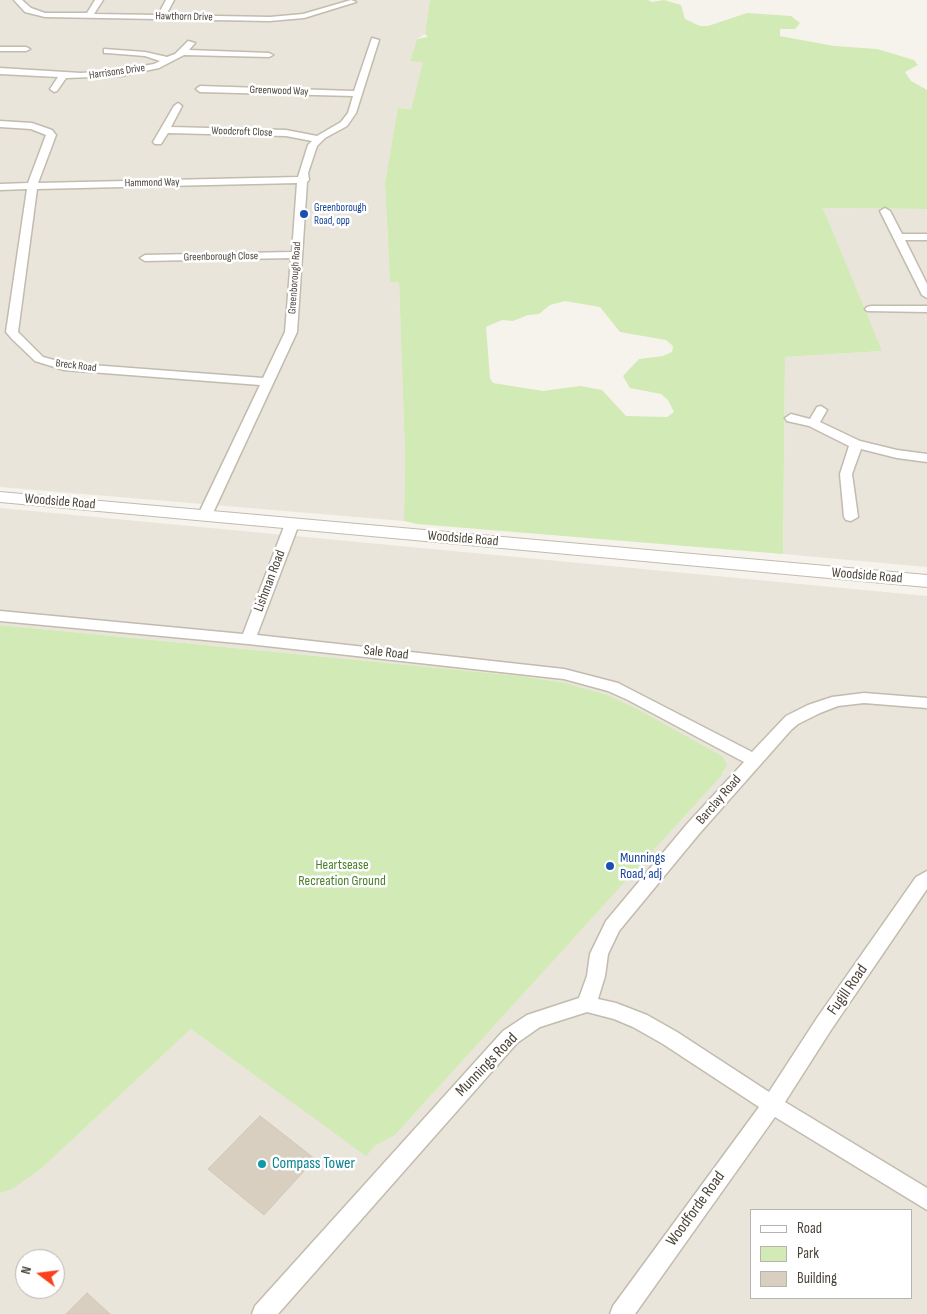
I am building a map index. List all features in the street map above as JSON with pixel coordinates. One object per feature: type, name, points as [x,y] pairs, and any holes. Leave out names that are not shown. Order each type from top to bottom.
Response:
[{"type":"street","name":"Hawthorn Drive","points":[[18,0],[28,10],[35,13],[89,16],[286,19],[304,16],[352,2]]},
{"type":"street","points":[[89,16],[99,0]]},
{"type":"street","points":[[161,17],[170,0]]},
{"type":"street","points":[[318,139],[338,128],[349,118],[359,94],[371,43]]},
{"type":"street","points":[[174,47],[269,55]]},
{"type":"street","name":"Harrisons Drive","points":[[0,71],[92,76],[113,74],[138,70],[168,60],[187,48]]},
{"type":"street","points":[[0,49],[26,49]]},
{"type":"street","name":"Harrisons Drive","points":[[107,51],[145,54],[168,60]]},
{"type":"street","points":[[54,89],[64,75]]},
{"type":"street","name":"Greenwood Way","points":[[200,89],[359,94]]},
{"type":"street","points":[[158,142],[178,106]]},
{"type":"street","points":[[0,124],[32,126],[49,132],[51,136],[33,185]]},
{"type":"street","name":"Woodcroft Close","points":[[165,130],[286,133],[318,139]]},
{"type":"street","name":"Greenborough Road","points":[[205,516],[291,332],[296,255],[304,180],[303,173],[318,139]]},
{"type":"street","name":"Hammond Way","points":[[0,187],[304,180]]},
{"type":"street","name":"Breck Road","points":[[33,185],[22,249],[12,332],[39,359],[64,366],[269,382]]},
{"type":"street","points":[[884,211],[927,295]]},
{"type":"street","points":[[898,238],[927,237]]},
{"type":"street","name":"Greenborough Close","points":[[145,258],[296,255]]},
{"type":"street","points":[[870,309],[927,309]]},
{"type":"street","points":[[813,423],[821,410]]},
{"type":"street","points":[[790,418],[813,423],[856,444],[897,454],[927,458]]},
{"type":"street","points":[[851,517],[846,474],[856,444]]},
{"type":"street","name":"Woodside Road","points":[[0,497],[927,581]]},
{"type":"street","name":"Lishman Road","points":[[248,639],[292,524]]},
{"type":"street","name":"Sale Road","points":[[0,616],[248,639],[564,674],[613,687],[633,696],[754,760]]},
{"type":"street","name":"Barclay Road","points":[[587,1004],[596,976],[599,954],[612,926],[772,738],[792,720],[831,703],[864,698],[927,703]]},
{"type":"street","name":"Fugill Road","points":[[771,1104],[902,910],[927,878]]},
{"type":"street","points":[[587,1004],[616,1011],[640,1021],[670,1038],[771,1104],[927,1200]]},
{"type":"street","name":"Munnings Road","points":[[264,1314],[510,1037],[534,1021],[587,1004]]},
{"type":"street","name":"Woodforde Road","points":[[621,1314],[766,1116],[771,1104]]},
{"type":"shaded area","points":[[0,0],[430,0],[425,34],[417,39],[410,61],[424,61],[411,109],[399,108],[385,184],[390,282],[399,282],[405,455],[404,521],[0,487]]},
{"type":"shaded area","points":[[823,208],[927,209],[927,567],[783,554],[785,357],[881,351]]},
{"type":"shaded area","points":[[0,508],[927,596],[927,1314],[0,1314],[0,1193],[13,1189],[43,1167],[191,1029],[366,1155],[375,1146],[395,1135],[725,771],[605,694],[566,683],[520,676],[0,625]]},
{"type":"green space","points":[[430,0],[648,0],[652,2],[664,0],[681,5],[685,19],[700,26],[708,26],[747,13],[791,16],[800,23],[795,29],[780,29],[780,36],[834,46],[877,49],[914,60],[918,65],[905,72],[911,81],[927,90],[927,209],[823,208],[882,351],[785,357],[783,554],[417,524],[404,521],[405,455],[399,282],[390,282],[385,184],[398,108],[411,109],[423,62],[410,61],[417,39],[428,37],[425,34]],"holes":[[[565,301],[600,307],[620,332],[666,340],[673,346],[672,352],[663,356],[639,359],[623,376],[630,388],[661,394],[668,400],[674,412],[667,417],[626,416],[602,390],[580,386],[543,391],[493,383],[490,378],[486,327],[502,320],[513,321],[528,315],[539,314],[550,305]]]},
{"type":"green space","name":"Heartsease Recreation Ground","points":[[0,625],[520,676],[566,683],[605,694],[639,710],[722,756],[727,765],[721,776],[395,1135],[375,1146],[366,1156],[191,1029],[43,1167],[13,1189],[0,1193]]},
{"type":"building","name":"Compass Tower","points":[[260,1116],[315,1159],[264,1215],[208,1169]]},
{"type":"building","points":[[87,1293],[110,1314],[66,1314]]},
{"type":"place","name":"Greenborough Road, opp","points":[[304,214]]},
{"type":"place","name":"Munnings Road, adj","points":[[610,866]]},
{"type":"place","name":"Compass Tower","points":[[262,1164]]}]
